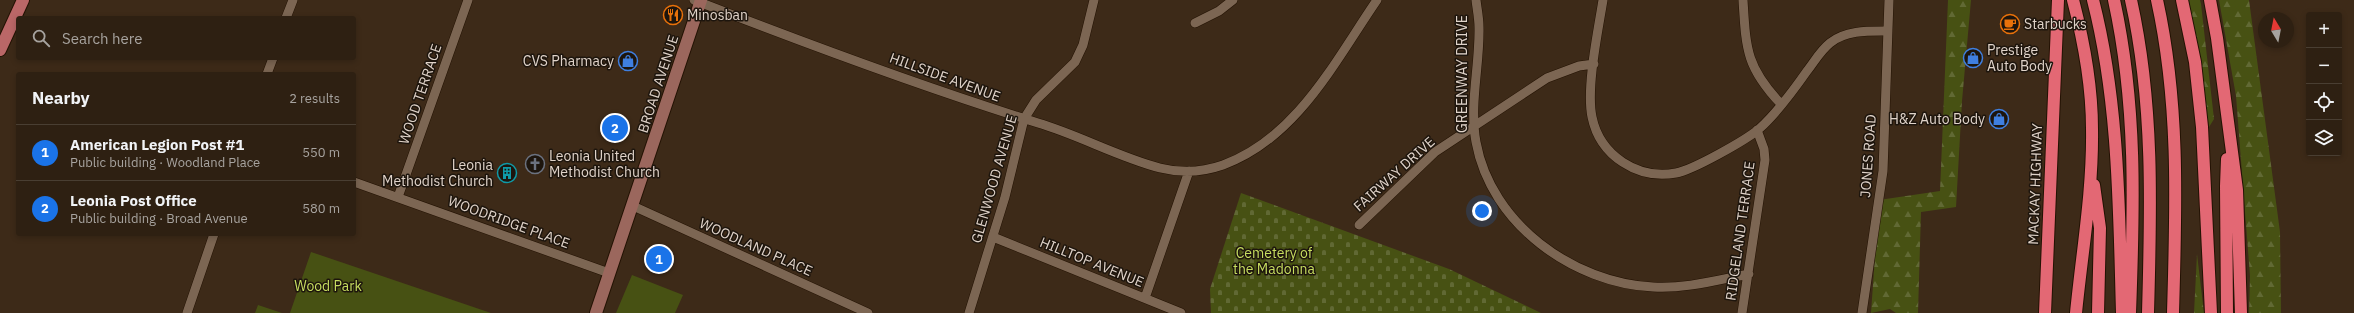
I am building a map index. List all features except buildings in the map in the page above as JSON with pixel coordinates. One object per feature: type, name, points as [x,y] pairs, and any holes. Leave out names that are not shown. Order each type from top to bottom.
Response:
[{"type":"highway","name":"MACKAY HIGHWAY","points":[[2045,313],[2058,0]]},
{"type":"highway","points":[[2073,0],[2084,48],[2090,94],[2091,166],[2076,313]]},
{"type":"highway","points":[[2094,0],[2103,46],[2116,159],[2122,313]]},
{"type":"highway","points":[[2114,0],[2126,65],[2133,135],[2134,209],[2130,313]]},
{"type":"highway","points":[[2131,0],[2142,61],[2149,138],[2151,198],[2148,313]]},
{"type":"highway","points":[[2156,0],[2169,72],[2175,133],[2176,195],[2173,313]]},
{"type":"highway","points":[[2182,0],[2195,62],[2202,127],[2211,313]]},
{"type":"highway","points":[[2210,0],[2229,128],[2238,210],[2241,313]]},
{"type":"highway","points":[[2227,313],[2226,186],[2229,128]]},
{"type":"highway","points":[[2091,166],[2100,228],[2098,313]]},
{"type":"main road","points":[[0,50],[23,0]]},
{"type":"street","points":[[287,16],[292,0]]},
{"type":"street","name":"WOOD TERRACE","points":[[398,197],[468,0]]},
{"type":"street","name":"GLENWOOD AVENUE","points":[[969,313],[1005,197],[1024,119],[1036,100],[1075,62],[1083,45],[1094,0]]},
{"type":"street","points":[[1194,23],[1219,11],[1234,0]]},
{"type":"street","name":"HILLSIDE AVENUE","points":[[698,1],[937,90],[1037,122],[1161,168],[1189,171],[1216,167],[1237,159],[1269,139],[1291,120],[1310,98],[1377,0]]},
{"type":"street","name":"GREENWAY DRIVE","points":[[1476,0],[1479,27],[1474,127],[1481,158],[1489,178],[1512,215],[1540,244],[1576,267],[1614,281],[1654,287],[1694,285],[1749,274]]},
{"type":"street","points":[[1602,0],[1594,64],[1591,104],[1596,129],[1609,151],[1630,166],[1653,174],[1678,173],[1697,166],[1757,130],[1781,104],[1820,52],[1830,42],[1847,34],[1861,31],[1888,31]]},
{"type":"street","points":[[1743,0],[1746,43],[1749,57],[1761,82],[1781,104]]},
{"type":"street","name":"JONES ROAD","points":[[1862,313],[1883,171],[1889,0]]},
{"type":"street","name":"BROAD AVENUE","points":[[596,313],[633,206],[698,1]]},
{"type":"street","points":[[268,72],[272,60]]},
{"type":"street","name":"FAIRWAY DRIVE","points":[[1359,225],[1422,164],[1474,127],[1547,78],[1579,66],[1594,64]]},
{"type":"street","name":"RIDGELAND TERRACE","points":[[1742,313],[1765,160],[1764,149],[1757,130]]},
{"type":"street","points":[[1145,298],[1189,171]]},
{"type":"street","name":"WOODRIDGE PLACE","points":[[356,183],[609,272]]},
{"type":"street","name":"WOODLAND PLACE","points":[[633,206],[868,313]]},
{"type":"street","points":[[187,313],[213,236]]},
{"type":"street","name":"HILLTOP AVENUE","points":[[993,237],[1182,313]]},
{"type":"green space","points":[[1948,0],[1971,0],[1962,101],[1956,207],[1921,212],[1918,313],[1896,313],[1890,309],[1871,313],[1879,200],[1940,191]]},
{"type":"green space","points":[[2189,0],[2200,0],[2201,4],[2214,119],[2209,127]]},
{"type":"green space","points":[[2219,0],[2249,0],[2280,232],[2281,313],[2249,313],[2250,276],[2236,96]]},
{"type":"green space","name":"Cemetery of the Madonna","points":[[1241,193],[1449,269],[1541,313],[1211,313],[1210,289]]},
{"type":"green space","name":"Wood Park","points":[[311,252],[320,255],[491,313],[290,313]]},
{"type":"green space","points":[[2197,254],[2204,313],[2194,313]]},
{"type":"green space","points":[[632,275],[683,295],[675,313],[616,313]]},
{"type":"green space","name":"Wood Park","points":[[258,305],[282,313],[255,313]]},
{"type":"place","name":"Minosban","points":[[673,15]]},
{"type":"place","name":"Starbucks","points":[[2010,24]]},
{"type":"place","name":"Prestige Auto Body","points":[[1973,58]]},
{"type":"place","name":"CVS Pharmacy","points":[[628,61]]},
{"type":"place","name":"H&Z Auto Body","points":[[1999,119]]},
{"type":"place","name":"Leonia Post Office","points":[[615,128]]},
{"type":"place","name":"Leonia United Methodist Church","points":[[535,164]]},
{"type":"place","name":"Leonia Methodist Church","points":[[507,173]]},
{"type":"place","name":"American Legion Post #1","points":[[659,259]]}]
